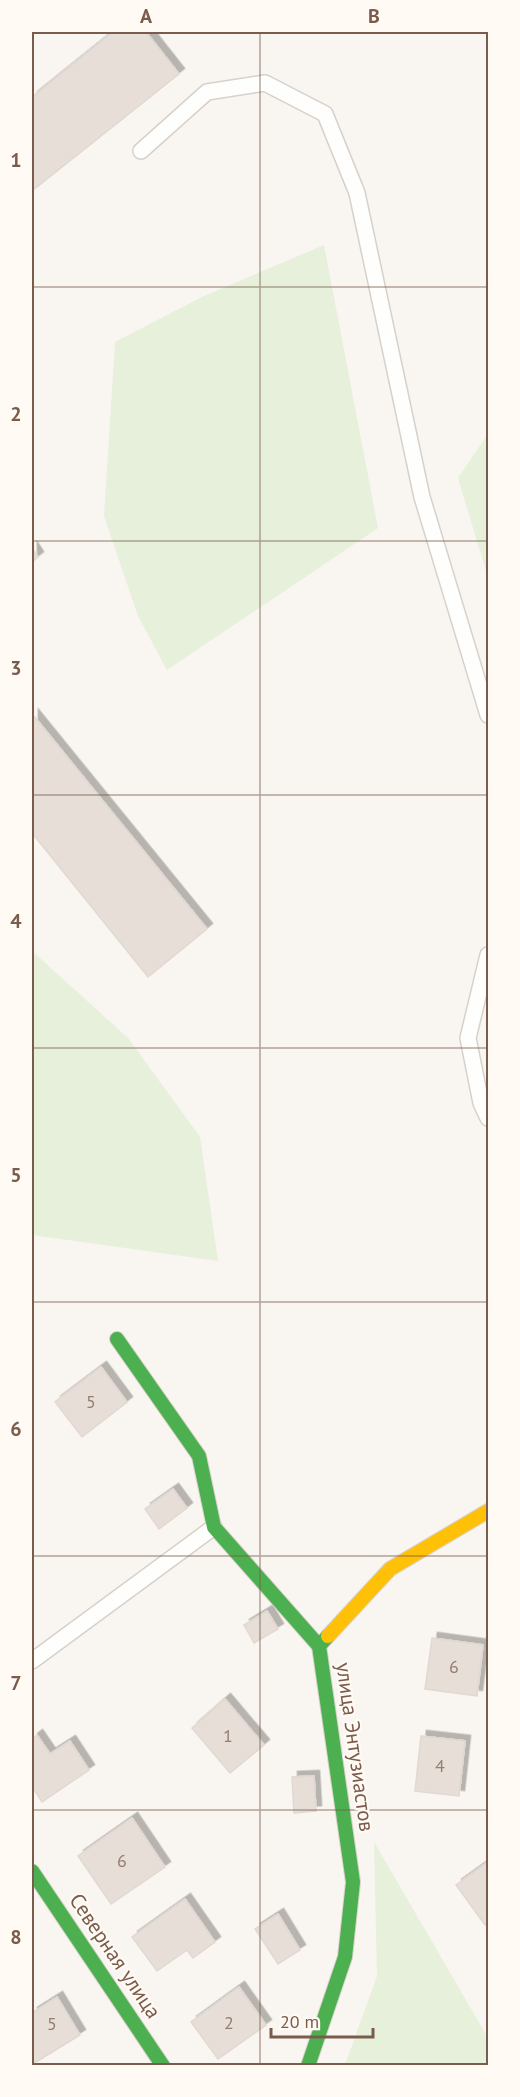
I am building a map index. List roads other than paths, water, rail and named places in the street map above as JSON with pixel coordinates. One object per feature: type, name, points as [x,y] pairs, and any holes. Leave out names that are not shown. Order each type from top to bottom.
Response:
[{"type":"street","points":[[117,1339],[199,1456],[214,1527],[319,1647]]},
{"type":"street","name":"улица Энтузиастов","points":[[308,2066],[345,1957],[353,1882],[319,1647],[390,1569],[489,1511]]},
{"type":"street","name":"Северная улица","points":[[32,1871],[163,2066]]},
{"type":"lane","points":[[141,150],[207,92],[265,83],[325,114],[357,193],[422,497],[489,716]]},
{"type":"lane","points":[[489,955],[468,1038],[482,1103],[489,1118]]},
{"type":"lane","points":[[32,1660],[214,1527]]}]
